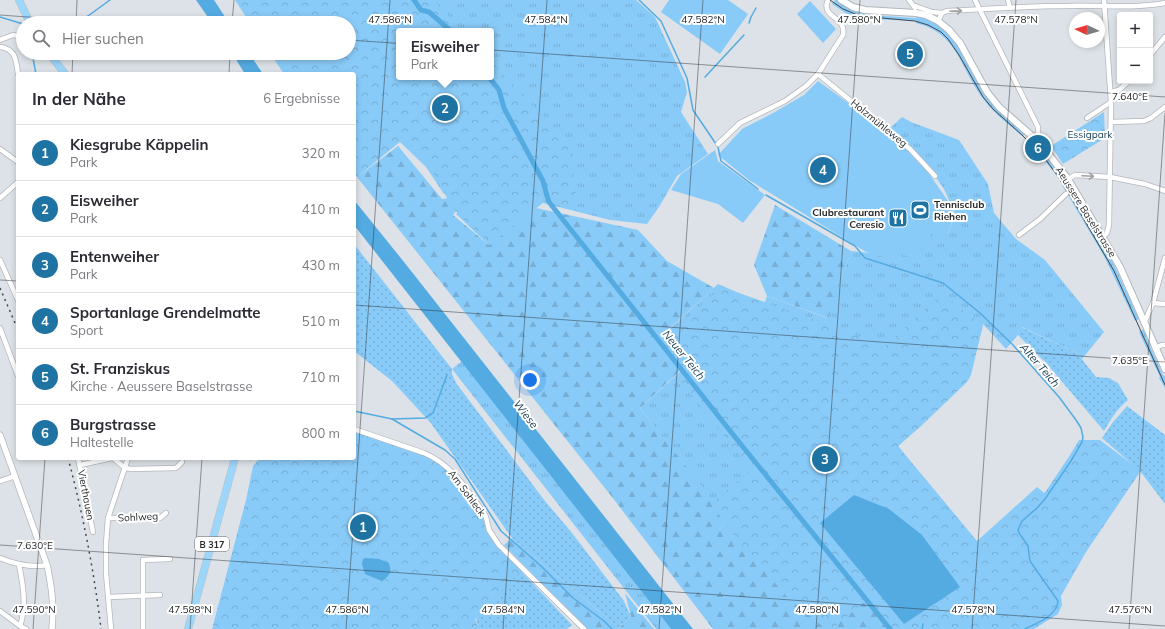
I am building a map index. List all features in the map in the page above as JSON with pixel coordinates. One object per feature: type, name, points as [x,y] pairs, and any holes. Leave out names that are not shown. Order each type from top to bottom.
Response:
[{"type":"main road","points":[[19,0],[27,16]]},
{"type":"main road","name":"Aeussere Baselstrasse","points":[[841,0],[854,7],[865,10],[926,15],[938,21],[949,30],[960,43],[991,98],[999,107],[1040,143],[1068,180],[1120,267],[1165,369]]},
{"type":"main road","points":[[54,60],[63,72]]},
{"type":"main road","name":"B 317","points":[[188,629],[234,460]]},
{"type":"street","points":[[718,144],[740,123],[795,95],[818,74],[843,35],[844,31],[842,24],[827,10],[826,5],[828,0]]},
{"type":"street","points":[[909,0],[915,6],[932,12],[942,13],[947,11],[1069,6],[1131,7],[1165,3]]},
{"type":"street","points":[[975,0],[1038,127],[1038,133],[1035,138]]},
{"type":"street","points":[[1008,0],[1010,8]]},
{"type":"street","points":[[1102,238],[1107,232],[1109,225],[1112,102],[1104,0]]},
{"type":"street","points":[[915,6],[916,13]]},
{"type":"street","points":[[938,21],[942,13]]},
{"type":"street","points":[[0,40],[16,36]]},
{"type":"street","points":[[1153,52],[1165,38]]},
{"type":"street","points":[[0,47],[12,52],[16,59]]},
{"type":"street","points":[[16,60],[18,72]]},
{"type":"street","name":"Holzmühleweg","points":[[818,74],[910,149],[935,176]]},
{"type":"street","points":[[1111,92],[1120,90],[1126,84]]},
{"type":"street","points":[[1087,118],[1112,102]]},
{"type":"street","points":[[1111,122],[1144,121],[1151,118],[1165,107]]},
{"type":"street","points":[[0,149],[16,161]]},
{"type":"street","points":[[1068,180],[1075,175],[1110,177],[1145,184],[1165,191]]},
{"type":"street","points":[[0,198],[16,184]]},
{"type":"street","points":[[1019,235],[1040,219],[1066,194]]},
{"type":"street","points":[[1144,323],[1153,303],[1165,258]]},
{"type":"street","points":[[0,260],[16,296]]},
{"type":"street","points":[[1153,303],[1165,304]]},
{"type":"street","points":[[0,328],[16,371]]},
{"type":"street","points":[[1155,348],[1165,345]]},
{"type":"street","name":"Am Sohleck","points":[[356,430],[433,456],[445,465],[458,478],[483,512],[486,517],[489,530],[499,545],[584,629]]},
{"type":"street","points":[[0,435],[47,565],[53,598],[52,629]]},
{"type":"street","name":"Vierthauen","points":[[79,460],[93,532]]},
{"type":"street","points":[[80,465],[103,460]]},
{"type":"street","points":[[115,460],[125,468],[131,469],[176,468],[182,462]]},
{"type":"street","points":[[111,629],[106,566],[108,518],[127,460]]},
{"type":"street","points":[[0,481],[15,476]]},
{"type":"street","name":"Sohlweg","points":[[108,518],[160,518],[166,513]]},
{"type":"street","points":[[0,558],[12,563],[40,566],[47,565]]},
{"type":"street","points":[[143,629],[142,560],[170,559]]},
{"type":"street","points":[[19,564],[24,592],[23,617],[20,626]]},
{"type":"street","points":[[108,597],[160,596]]},
{"type":"street","points":[[0,610],[26,629]]},
{"type":"green space","points":[[235,0],[433,0],[460,28],[396,28],[396,80],[494,80],[494,64],[568,142],[579,211],[543,201],[491,244],[455,210],[427,165],[401,141],[357,177],[356,72],[283,72],[275,60],[356,60],[356,16],[245,16]]},
{"type":"green space","points":[[422,0],[636,0],[655,17],[685,82],[687,92],[681,112],[708,154],[677,176],[647,224],[610,220],[543,203],[489,245],[456,214],[469,203],[452,188],[444,194],[426,167],[378,121],[356,78],[356,72],[354,72],[351,60],[356,60],[356,21]]},
{"type":"green space","points":[[669,0],[728,0],[748,14],[720,54],[661,12]]},
{"type":"green space","points":[[835,0],[853,10],[871,13],[871,15],[916,18],[916,16],[939,25],[955,42],[981,85],[1026,133],[1023,136],[1021,135],[990,107],[974,85],[956,52],[949,43],[930,28],[916,23],[916,21],[861,20],[853,18],[832,4]]},
{"type":"green space","points":[[810,1],[836,29],[823,43],[797,14]]},
{"type":"green space","points":[[818,81],[887,131],[919,159],[950,204],[954,215],[948,233],[934,227],[922,261],[898,253],[894,261],[866,252],[749,180],[718,155],[742,129],[804,95]]},
{"type":"green space","name":"Essigpark","points":[[1104,112],[1105,138],[1063,164],[1051,146]]},
{"type":"green space","points":[[902,117],[911,122],[959,140],[988,184],[994,213],[1016,239],[1045,260],[1104,332],[1082,359],[1077,353],[1022,327],[1018,335],[1006,349],[983,324],[969,379],[893,451],[749,472],[714,503],[640,408],[684,368],[661,337],[718,284],[765,302],[767,296],[827,318],[851,251],[880,254],[898,253],[934,226],[948,233],[955,214],[944,189],[935,176],[887,131]]},
{"type":"green space","points":[[1034,141],[1071,190],[1111,258],[1139,319],[1135,321],[1105,258],[1062,185],[1063,184],[1031,145]]},
{"type":"green space","points":[[398,146],[442,199],[450,198],[459,207],[453,215],[489,245],[536,208],[638,230],[667,261],[714,288],[661,336],[684,367],[640,408],[714,502],[748,472],[729,434],[1031,629],[713,629],[612,497],[357,177]]},
{"type":"green space","points":[[715,150],[718,161],[765,195],[743,223],[718,204],[671,190],[681,174]]},
{"type":"green space","points":[[775,205],[851,251],[828,318],[767,296],[754,265]]},
{"type":"green space","points":[[356,247],[452,369],[452,374],[456,383],[545,501],[572,533],[624,601],[631,617],[619,628],[512,538],[430,422],[392,381],[356,353]]},
{"type":"green space","points":[[722,287],[844,330],[883,348],[942,294],[983,325],[971,375],[966,383],[898,446],[977,541],[1037,487],[1044,493],[1079,440],[1100,440],[1140,470],[1086,552],[1061,596],[1062,605],[1058,614],[1034,629],[888,629],[866,601],[831,629],[826,629],[789,599],[740,543],[711,504],[751,470],[677,376],[682,372],[659,343]]},
{"type":"green space","points":[[1021,327],[1077,353],[1096,377],[1109,378],[1118,383],[1128,400],[1117,411],[1104,431],[1047,364],[1018,335]]},
{"type":"green space","points":[[1144,329],[1147,336],[1146,337],[1163,375],[1165,376],[1165,388],[1159,378],[1160,377],[1139,332]]},
{"type":"green space","points":[[462,361],[671,629],[656,629],[452,369]]},
{"type":"green space","points":[[1127,406],[1165,435],[1165,504],[1140,471],[1102,438]]},
{"type":"green space","points":[[356,433],[393,443],[425,455],[445,467],[456,478],[480,510],[495,544],[523,572],[475,619],[479,629],[212,629],[246,500],[253,466],[258,460],[356,460]]},
{"type":"green space","points":[[512,538],[619,628],[631,617],[625,593],[654,629],[586,629],[504,545]]},
{"type":"green space","points":[[521,571],[572,625],[567,629],[479,629],[476,619],[478,615]]},
{"type":"shaded area","points":[[196,0],[214,0],[224,16],[207,16]]},
{"type":"shaded area","points":[[236,60],[254,60],[262,72],[244,72]]},
{"type":"shaded area","name":"Wiese","points":[[356,202],[693,629],[671,629],[356,228]]},
{"type":"shaded area","points":[[854,495],[889,509],[922,535],[960,587],[904,624],[820,523]]},
{"type":"shaded area","points":[[363,559],[379,559],[389,563],[391,572],[382,581],[365,574],[362,564]]},
{"type":"waterway","points":[[88,16],[110,0]]},
{"type":"waterway","name":"Neuer Teich","points":[[414,0],[421,10],[429,12],[448,28]]},
{"type":"waterway","name":"Alter Teich","points":[[639,0],[661,21],[687,78],[693,110],[716,144]]},
{"type":"waterway","points":[[749,23],[756,8]]},
{"type":"waterway","points":[[0,17],[16,22]]},
{"type":"waterway","points":[[705,77],[744,35]]},
{"type":"waterway","points":[[33,60],[36,72]]},
{"type":"waterway","name":"Neuer Teich","points":[[491,80],[499,90],[504,108],[543,181],[549,202],[731,432],[890,629]]},
{"type":"waterway","name":"Alter Teich","points":[[718,147],[721,161],[758,189]]},
{"type":"waterway","name":"Alter Teich","points":[[766,195],[855,246],[865,258],[943,283],[980,313],[1013,345],[1059,397],[1081,428],[1083,437],[1082,442],[1071,461],[1045,499],[1022,521],[1018,530],[1028,546],[1030,561],[1058,601],[1057,606],[1050,615],[1025,629]]},
{"type":"waterway","points":[[356,411],[392,419],[425,418],[433,413],[447,375]]},
{"type":"waterway","points":[[392,419],[445,450],[455,459],[501,531],[541,566],[573,598],[604,621],[612,629]]},
{"type":"waterway","points":[[922,629],[923,624]]},
{"type":"tram line","points":[[830,0],[843,9],[860,16],[915,21],[928,25],[941,32],[948,39],[983,97],[993,109],[1043,156],[1057,175],[1114,271],[1165,385]]},
{"type":"railway","points":[[0,288],[16,325]]},
{"type":"railway","points":[[68,460],[88,543],[101,629]]},
{"type":"place","name":"St. Franziskus","points":[[910,54]]},
{"type":"place","name":"Eisweiher","points":[[445,108]]},
{"type":"place","name":"Burgstrasse","points":[[1038,148]]},
{"type":"place","name":"Sportanlage Grendelmatte","points":[[823,170]]},
{"type":"place","name":"Tennisclub Riehen","points":[[920,210]]},
{"type":"place","name":"Clubrestaurant Ceresio","points":[[898,218]]},
{"type":"place","name":"Entenweiher","points":[[825,459]]},
{"type":"place","name":"Kiesgrube Käppelin","points":[[363,527]]}]
